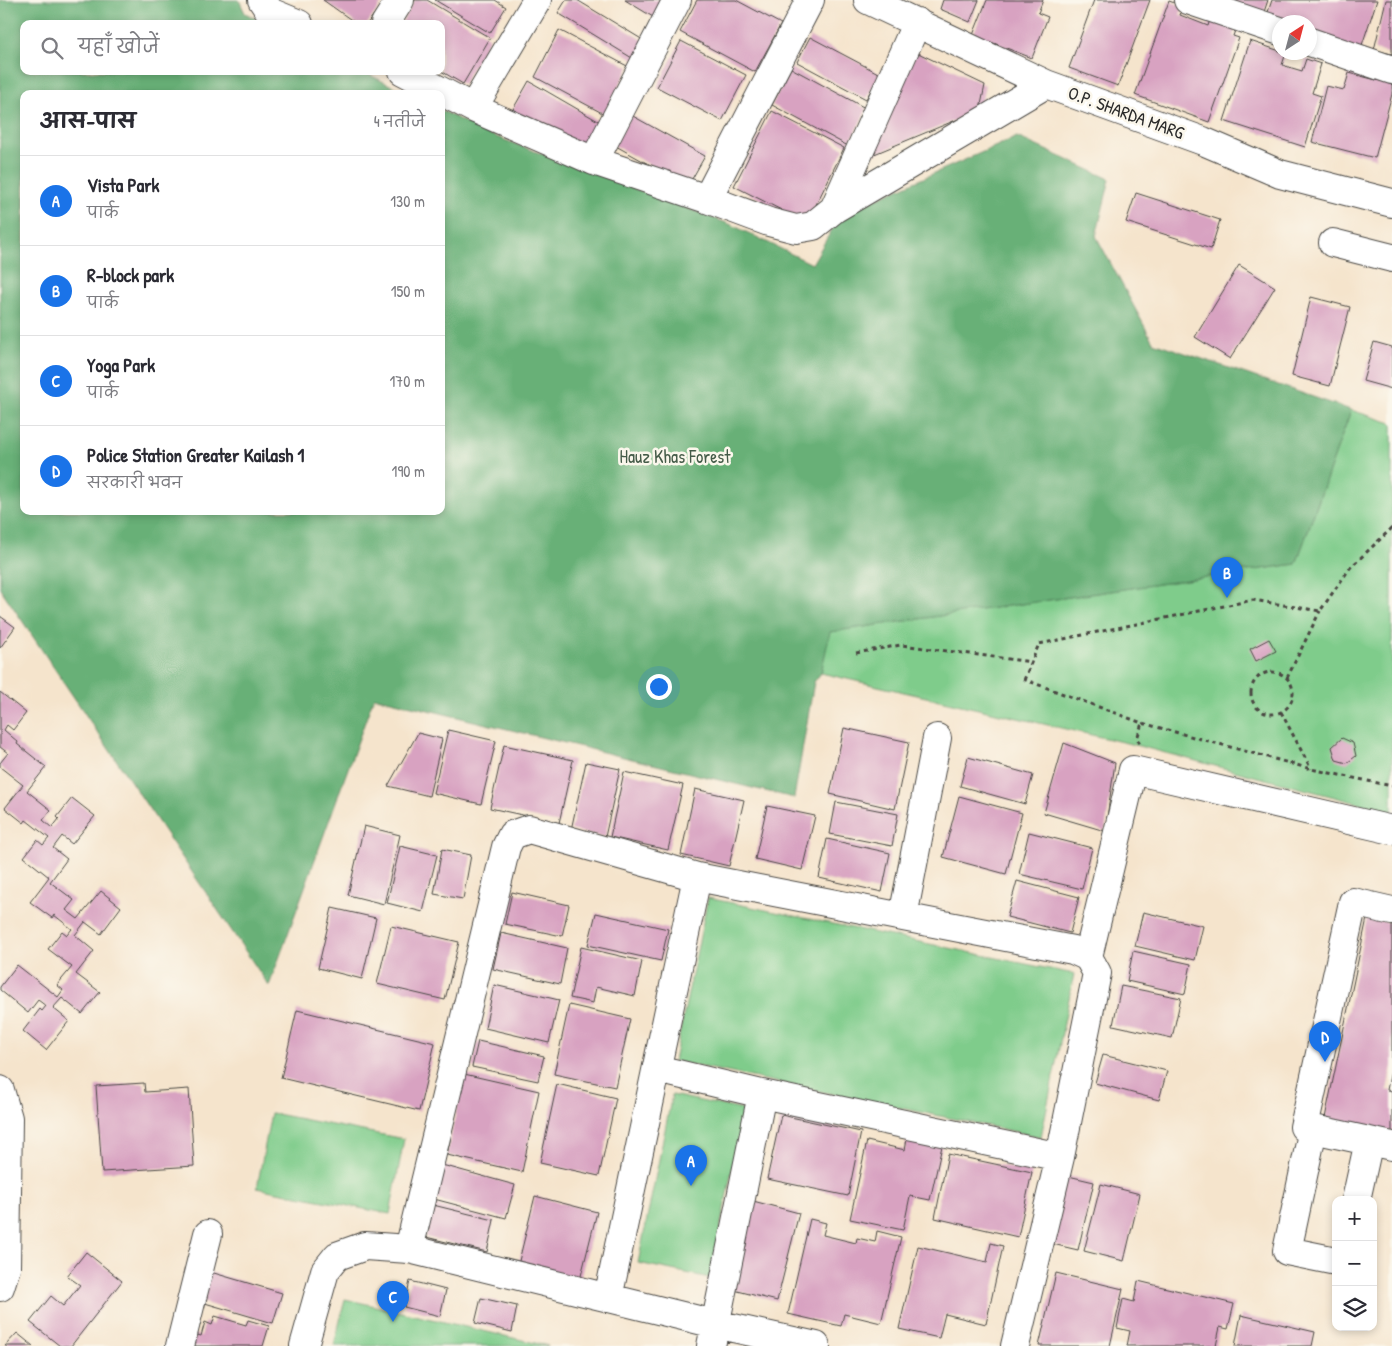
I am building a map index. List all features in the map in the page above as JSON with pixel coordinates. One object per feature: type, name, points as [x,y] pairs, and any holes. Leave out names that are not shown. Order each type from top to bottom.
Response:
[{"type":"street","points":[[262,0],[270,12],[289,20]]},
{"type":"street","points":[[388,20],[400,0]]},
{"type":"street","points":[[473,108],[537,0]]},
{"type":"street","points":[[594,161],[677,0]]},
{"type":"street","points":[[707,199],[810,0]]},
{"type":"street","name":"O.P. SHARDA MARG","points":[[868,0],[1046,84],[1203,141],[1280,174],[1392,203]]},
{"type":"street","points":[[1188,0],[1272,28]]},
{"type":"street","points":[[834,209],[917,22]]},
{"type":"street","points":[[1317,44],[1392,70]]},
{"type":"street","points":[[411,75],[439,90]]},
{"type":"street","points":[[445,93],[473,108],[594,161],[769,222],[796,229],[813,226],[834,209],[1046,84]]},
{"type":"street","points":[[1333,243],[1392,258]]},
{"type":"street","points":[[903,917],[937,738]]},
{"type":"street","points":[[1088,957],[1134,770],[1392,830]]},
{"type":"street","points":[[409,1249],[506,847],[512,835],[529,828],[697,877],[1073,950],[1088,957],[1097,973],[1060,1156],[1015,1346]]},
{"type":"street","points":[[608,1298],[697,877]]},
{"type":"street","points":[[1358,1196],[1380,1144],[1304,1126],[1353,902],[1392,911]]},
{"type":"street","points":[[657,1069],[762,1094],[1060,1156]]},
{"type":"street","points":[[0,1090],[8,1118],[6,1268],[0,1287]]},
{"type":"street","points":[[713,1335],[762,1094]]},
{"type":"street","points":[[1313,1129],[1287,1251],[1332,1260]]},
{"type":"street","points":[[180,1346],[208,1234]]},
{"type":"street","points":[[304,1346],[326,1271],[337,1256],[365,1246],[409,1249],[608,1298],[713,1335],[816,1346]]},
{"type":"path","points":[[1287,678],[1320,611],[1350,568],[1392,528]]},
{"type":"path","points":[[1320,611],[1253,600],[1039,644],[1024,679],[1142,723],[1311,769],[1392,786]]},
{"type":"path","points":[[856,653],[900,645],[1032,662]]},
{"type":"path","points":[[1270,672],[1279,673],[1287,678],[1291,684],[1293,696],[1288,706],[1281,712],[1276,714],[1262,711],[1252,700],[1252,685],[1262,674],[1270,672]]},
{"type":"path","points":[[1281,712],[1311,769]]},
{"type":"path","points":[[1142,723],[1137,739],[1142,747]]},
{"type":"green space","name":"Hauz Khas Forest","points":[[0,0],[239,0],[245,13],[258,20],[20,20],[20,75],[370,75],[400,90],[20,90],[20,515],[445,515],[445,112],[486,133],[732,225],[812,264],[841,214],[1017,137],[1110,179],[1096,236],[1153,342],[1351,410],[1296,564],[830,632],[821,673],[814,682],[794,798],[374,697],[269,986],[0,588]]},
{"type":"green space","points":[[1351,410],[1392,423],[1392,812],[1131,744],[821,673],[829,632],[1296,564]]},
{"type":"green space","points":[[708,898],[1074,974],[1041,1137],[674,1061]]},
{"type":"green space","points":[[672,1095],[744,1110],[710,1278],[638,1263]]},
{"type":"green space","points":[[271,1113],[404,1139],[390,1214],[257,1188]]},
{"type":"green space","points":[[345,1299],[548,1346],[334,1346]]},
{"type":"building","points":[[323,0],[378,0],[382,3],[370,20],[351,20]]},
{"type":"building","points":[[415,0],[427,0],[490,38],[463,84],[445,73],[445,20],[403,20]]},
{"type":"building","points":[[435,0],[495,0],[506,7],[490,33]]},
{"type":"building","points":[[566,0],[577,0],[648,43],[637,61],[558,13]]},
{"type":"building","points":[[625,0],[670,0],[658,20]]},
{"type":"building","points":[[697,0],[736,0],[781,24],[755,72],[680,32]]},
{"type":"building","points":[[943,0],[979,0],[970,22],[940,9]]},
{"type":"building","points":[[987,0],[1043,0],[1038,13],[1048,17],[1032,58],[973,35]]},
{"type":"building","points":[[1094,0],[1150,0],[1118,86],[1069,68]]},
{"type":"building","points":[[1212,0],[1268,0],[1262,18]]},
{"type":"building","points":[[1272,0],[1377,0],[1360,51],[1317,36],[1317,15],[1272,15],[1272,20],[1266,18]]},
{"type":"building","points":[[1386,0],[1392,0],[1392,54],[1374,50]]},
{"type":"building","points":[[1169,1],[1183,6],[1180,15],[1208,26],[1211,16],[1237,25],[1233,36],[1239,38],[1209,122],[1135,95]]},
{"type":"building","points":[[559,30],[629,67],[604,114],[535,77]]},
{"type":"building","points":[[810,37],[880,74],[866,99],[797,62]]},
{"type":"building","points":[[681,41],[746,75],[722,121],[657,87]]},
{"type":"building","points":[[1250,41],[1272,48],[1272,60],[1284,60],[1282,65],[1302,71],[1306,60],[1321,64],[1312,93],[1321,96],[1305,147],[1224,121]]},
{"type":"building","points":[[916,52],[985,85],[980,110],[872,155]]},
{"type":"building","points":[[791,68],[867,109],[848,146],[772,105]]},
{"type":"building","points":[[1349,73],[1392,84],[1392,94],[1375,158],[1312,142],[1326,86],[1344,90]]},
{"type":"building","points":[[529,81],[605,125],[588,154],[512,111]]},
{"type":"building","points":[[772,111],[844,148],[807,223],[734,186]]},
{"type":"building","points":[[631,115],[705,156],[688,186],[614,145]]},
{"type":"building","points":[[1136,193],[1220,220],[1211,249],[1126,222]]},
{"type":"building","points":[[1239,265],[1275,287],[1230,359],[1195,337]]},
{"type":"building","points":[[1311,297],[1350,307],[1330,386],[1292,376]]},
{"type":"building","points":[[1374,342],[1392,347],[1392,389],[1363,381]]},
{"type":"building","points":[[0,616],[15,627],[0,648]]},
{"type":"building","points":[[1269,639],[1276,651],[1256,661],[1250,649]]},
{"type":"building","points":[[0,692],[26,713],[13,730],[7,725],[4,730],[18,742],[17,744],[46,767],[27,791],[51,810],[43,820],[52,828],[59,819],[57,817],[72,798],[95,816],[72,844],[62,836],[53,848],[67,859],[50,882],[74,900],[66,910],[78,919],[101,891],[121,907],[101,934],[85,922],[75,935],[94,951],[76,974],[100,992],[82,1014],[62,998],[53,1008],[69,1021],[46,1050],[23,1031],[40,1009],[42,1011],[46,1006],[38,1000],[28,1013],[0,990],[0,987],[17,965],[58,997],[63,990],[57,985],[72,967],[48,949],[62,931],[67,935],[72,929],[54,915],[52,918],[30,902],[49,877],[24,857],[37,840],[43,845],[49,838],[26,820],[24,823],[5,808],[23,785],[0,767],[0,763],[8,753],[0,747]]},
{"type":"building","points":[[844,728],[909,742],[895,809],[830,794]]},
{"type":"building","points":[[448,730],[496,741],[481,804],[433,793]]},
{"type":"building","points":[[418,733],[442,739],[429,796],[388,786]]},
{"type":"building","points":[[1342,738],[1353,743],[1356,756],[1347,763],[1336,760],[1332,747]]},
{"type":"building","points":[[1064,743],[1115,763],[1105,831],[1044,813]]},
{"type":"building","points":[[504,745],[573,760],[559,823],[490,808]]},
{"type":"building","points":[[968,757],[1033,775],[1025,804],[960,786]]},
{"type":"building","points":[[586,762],[620,769],[605,837],[571,830]]},
{"type":"building","points":[[624,772],[683,785],[668,850],[610,837]]},
{"type":"building","points":[[695,789],[744,800],[729,866],[681,855]]},
{"type":"building","points":[[959,796],[1022,813],[1006,874],[943,857]]},
{"type":"building","points":[[836,802],[898,814],[892,846],[830,834]]},
{"type":"building","points":[[767,806],[815,816],[802,870],[755,859]]},
{"type":"building","points":[[364,826],[400,835],[384,904],[348,895]]},
{"type":"building","points":[[1029,832],[1092,848],[1082,889],[1019,874]]},
{"type":"building","points":[[827,839],[890,853],[882,892],[819,878]]},
{"type":"building","points":[[400,846],[437,855],[423,912],[387,903]]},
{"type":"building","points":[[442,849],[471,855],[463,899],[434,894]]},
{"type":"building","points":[[1017,881],[1079,897],[1070,933],[1007,917]]},
{"type":"building","points":[[512,892],[569,905],[562,936],[505,924]]},
{"type":"building","points":[[332,908],[376,918],[362,979],[318,968]]},
{"type":"building","points":[[1143,912],[1203,926],[1195,960],[1135,946]]},
{"type":"building","points":[[596,913],[668,929],[661,961],[588,945]]},
{"type":"building","points":[[1367,918],[1392,923],[1392,1066],[1387,1090],[1392,1091],[1392,1132],[1325,1118]]},
{"type":"building","points":[[391,926],[459,942],[445,1000],[377,984]]},
{"type":"building","points":[[501,933],[567,948],[560,984],[493,969]]},
{"type":"building","points":[[581,947],[642,961],[635,996],[596,987],[593,1003],[570,998]]},
{"type":"building","points":[[1133,951],[1191,964],[1185,994],[1127,981]]},
{"type":"building","points":[[494,985],[559,1000],[549,1043],[485,1028]]},
{"type":"building","points":[[1121,986],[1181,998],[1172,1038],[1113,1025]]},
{"type":"building","points":[[569,1005],[630,1019],[615,1087],[554,1074]]},
{"type":"building","points":[[297,1010],[435,1043],[419,1111],[281,1078]]},
{"type":"building","points":[[478,1041],[544,1056],[538,1081],[472,1067]]},
{"type":"building","points":[[1103,1055],[1167,1071],[1159,1100],[1095,1083]]},
{"type":"building","points":[[464,1074],[539,1091],[522,1172],[447,1155]]},
{"type":"building","points":[[144,1083],[145,1092],[189,1089],[194,1166],[102,1172],[96,1086]]},
{"type":"building","points":[[557,1084],[616,1098],[599,1176],[540,1163]]},
{"type":"building","points":[[781,1115],[861,1132],[848,1196],[767,1179]]},
{"type":"building","points":[[907,1138],[942,1146],[930,1200],[910,1196],[903,1230],[850,1219],[867,1141],[905,1150]]},
{"type":"building","points":[[948,1154],[1032,1172],[1018,1237],[935,1218]]},
{"type":"building","points":[[442,1165],[515,1185],[506,1218],[434,1199]]},
{"type":"building","points":[[1064,1175],[1094,1182],[1078,1250],[1048,1243]]},
{"type":"building","points":[[1101,1184],[1140,1194],[1124,1261],[1084,1251]]},
{"type":"building","points":[[535,1196],[597,1212],[579,1284],[517,1269]]},
{"type":"building","points":[[753,1201],[799,1213],[777,1301],[730,1289]]},
{"type":"building","points":[[433,1205],[494,1220],[487,1252],[426,1237]]},
{"type":"building","points":[[810,1219],[826,1223],[823,1235],[856,1243],[857,1238],[875,1242],[877,1231],[901,1237],[881,1323],[844,1314],[841,1326],[788,1314]]},
{"type":"building","points":[[991,1243],[1003,1246],[986,1324],[945,1314],[939,1338],[899,1329],[918,1246],[987,1262]]},
{"type":"building","points":[[86,1252],[122,1281],[71,1346],[60,1346],[30,1322],[51,1296],[63,1306],[80,1285],[67,1276]]},
{"type":"building","points":[[207,1271],[282,1293],[273,1323],[198,1301]]},
{"type":"building","points":[[1056,1273],[1123,1289],[1110,1346],[1039,1346]]},
{"type":"building","points":[[410,1281],[446,1290],[440,1316],[404,1307]]},
{"type":"building","points":[[1138,1281],[1234,1304],[1228,1329],[1220,1327],[1216,1346],[1127,1346],[1130,1331],[1117,1328],[1123,1299],[1134,1302]]},
{"type":"building","points":[[481,1298],[517,1306],[512,1332],[475,1323]]},
{"type":"building","points":[[1241,1315],[1315,1332],[1312,1346],[1235,1346]]},
{"type":"building","points":[[215,1316],[246,1325],[248,1320],[269,1326],[263,1346],[191,1346],[194,1334],[201,1336],[205,1322],[212,1325]]},
{"type":"building","points":[[17,1333],[33,1346],[5,1346]]},
{"type":"place","name":"R-block park","points":[[1227,598]]},
{"type":"place","name":"Police Station Greater Kailash 1","points":[[1325,1062]]},
{"type":"place","name":"Vista Park","points":[[691,1186]]},
{"type":"place","name":"Yoga Park","points":[[393,1322]]}]
